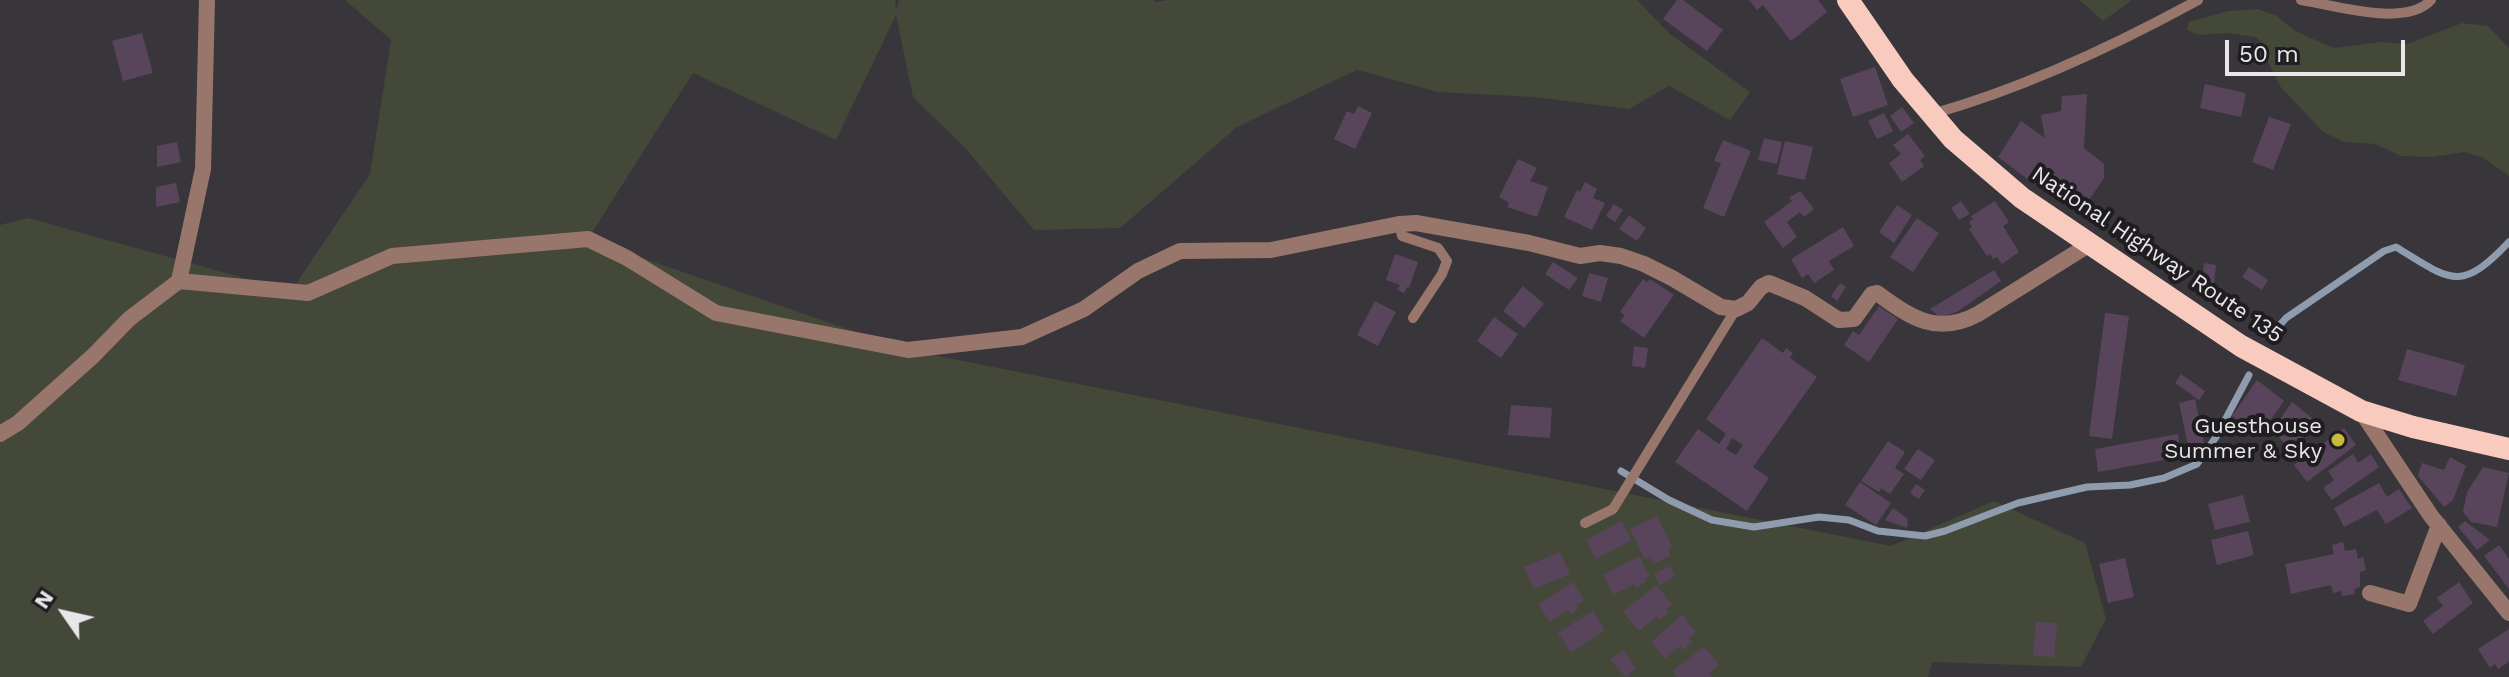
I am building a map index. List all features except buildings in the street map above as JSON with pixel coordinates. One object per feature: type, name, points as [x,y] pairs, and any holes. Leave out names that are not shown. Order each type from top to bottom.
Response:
[{"type":"highway","name":"National Highway Route 135","points":[[1848,0],[1930,115],[1978,163],[2022,198],[2241,346],[2361,411],[2413,427],[2509,449]]},
{"type":"street","points":[[0,434],[18,423],[82,366],[129,319],[179,281],[203,169],[207,0]]},
{"type":"street","points":[[179,281],[308,293],[392,256],[588,239],[627,258],[716,313],[908,350],[1022,337],[1084,309],[1138,271],[1180,251],[1271,250],[1399,224],[1416,223],[1445,228],[1580,256],[1600,253],[1621,256],[1658,271],[1721,307],[1736,309],[1748,303],[1761,287],[1769,283],[1805,298],[1839,320],[1854,319],[1872,294],[1877,293],[1917,319],[1944,325],[1963,322],[2090,244]]},
{"type":"street","points":[[2361,411],[2439,525],[2509,613]]},
{"type":"street","points":[[2370,593],[2409,604],[2439,525]]},
{"type":"lane","points":[[1930,115],[1979,101],[2031,79],[2107,46],[2198,0]]},
{"type":"lane","points":[[2301,0],[2394,15],[2419,9],[2431,0]]},
{"type":"lane","points":[[1399,224],[1402,236],[1438,248],[1447,261],[1413,318]]},
{"type":"lane","points":[[1585,523],[1613,509],[1736,309]]},
{"type":"green space","points":[[345,0],[895,0],[896,10],[899,0],[1637,0],[1670,34],[1750,92],[1730,120],[1669,86],[1629,109],[1535,97],[1438,92],[1357,70],[1237,127],[1120,228],[1034,230],[966,149],[913,97],[896,15],[836,140],[693,73],[588,239],[908,350],[1891,546],[1994,501],[2085,543],[2106,619],[2081,667],[1932,662],[1928,677],[0,677],[0,225],[28,218],[291,291],[370,174],[391,40]]},
{"type":"green space","points":[[2079,0],[2132,0],[2103,21]]},
{"type":"green space","points":[[2258,9],[2277,16],[2295,31],[2334,48],[2379,42],[2407,44],[2462,23],[2488,26],[2509,48],[2509,176],[2484,158],[2464,152],[2432,157],[2401,156],[2375,144],[2344,142],[2322,131],[2280,86],[2268,62],[2267,48],[2256,37],[2226,33],[2199,35],[2187,30],[2189,22],[2228,11]]},
{"type":"waterway","points":[[2273,333],[2286,318],[2384,251],[2396,247],[2443,274],[2454,276],[2478,269],[2509,242]]},
{"type":"waterway","points":[[1621,471],[1669,500],[1712,520],[1754,527],[1819,517],[1849,520],[1878,531],[1925,536],[2018,503],[2087,487],[2130,485],[2164,478],[2197,464],[2216,437],[2249,375]]},
{"type":"place","name":"Guesthouse Summer & Sky","points":[[2338,440]]}]
